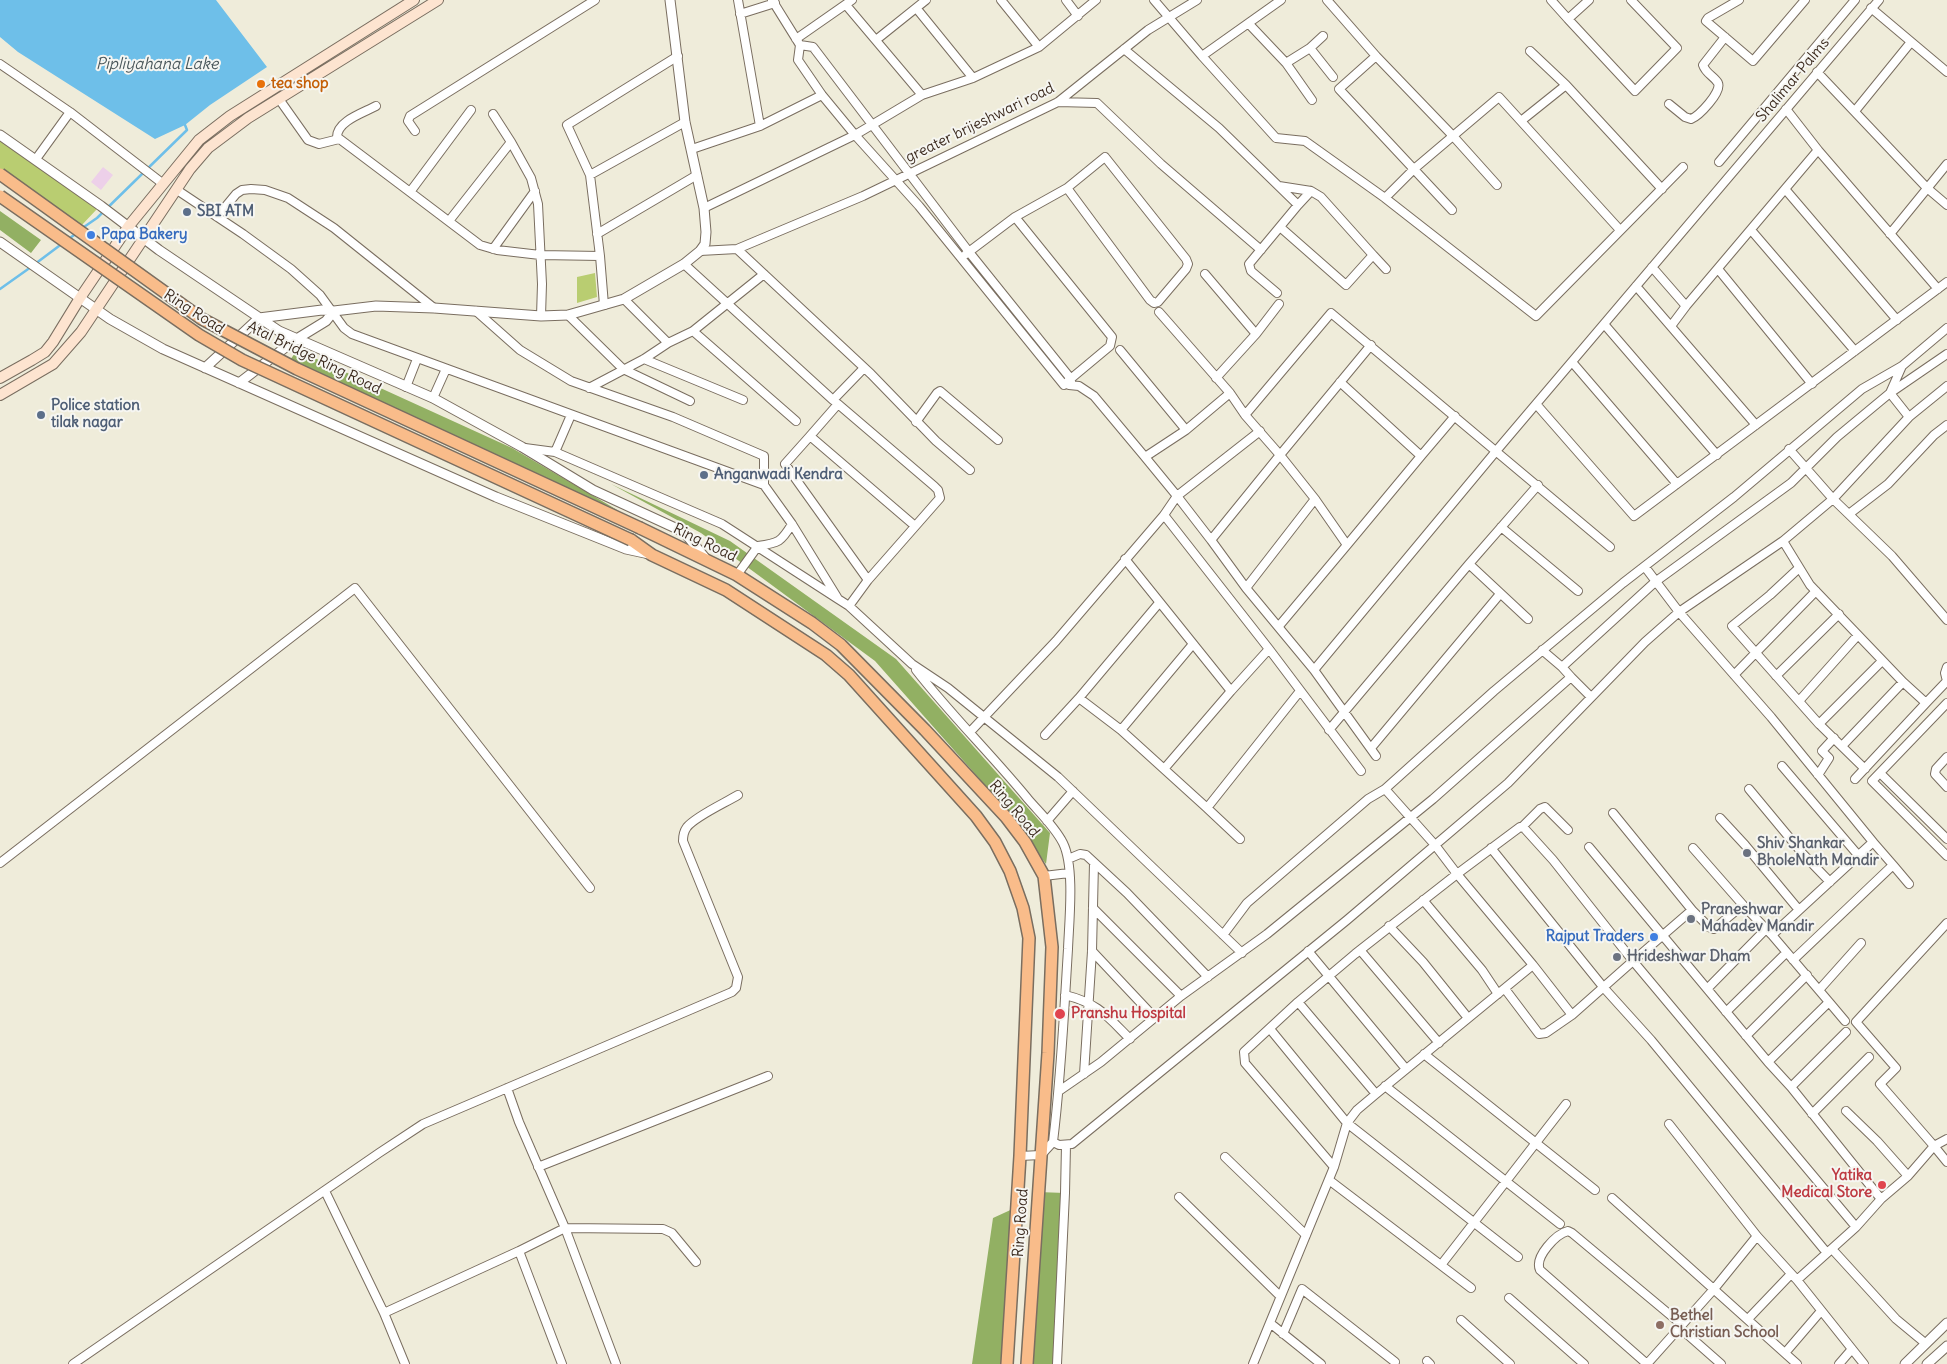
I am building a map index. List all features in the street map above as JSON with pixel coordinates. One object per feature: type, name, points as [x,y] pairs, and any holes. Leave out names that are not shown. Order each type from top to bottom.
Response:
[{"type":"main road","points":[[0,378],[45,352],[128,227],[199,140],[230,116],[414,0]]},
{"type":"main road","points":[[0,395],[53,364],[81,332],[190,169],[208,148],[248,118],[438,0]]},
{"type":"main road","name":"Atal Bridge Ring Road","points":[[0,174],[202,319],[297,369],[640,528]]},
{"type":"main road","name":"Ring Road","points":[[0,196],[199,335],[242,360],[631,540],[652,555],[726,590],[826,655],[849,675],[976,816],[995,842],[1010,871],[1023,908],[1029,938],[1020,1156],[1007,1364]]},
{"type":"main road","name":"Ring Road","points":[[640,528],[737,575],[812,624],[854,658],[925,730],[1006,817],[1025,842],[1044,876],[1052,947],[1048,1052],[1027,1364]]},
{"type":"street","points":[[415,131],[408,121],[410,116],[595,0]]},
{"type":"street","points":[[205,368],[259,318],[322,310],[334,311],[376,306],[434,308],[541,316],[568,315],[624,299],[684,264],[700,251],[705,244],[706,232],[704,208],[685,122],[670,0]]},
{"type":"street","points":[[738,0],[760,126]]},
{"type":"street","points":[[876,40],[926,0]]},
{"type":"street","points":[[1001,0],[1039,47]]},
{"type":"street","points":[[1066,0],[1078,16]]},
{"type":"street","points":[[704,208],[855,135],[922,96],[973,78],[1039,47],[1096,0]]},
{"type":"street","points":[[1154,0],[1276,138],[1305,141],[1385,198],[1536,316],[1683,167]]},
{"type":"street","name":"greater brijeshwari road","points":[[700,251],[737,248],[863,196],[909,172],[1058,102],[1148,30],[1197,0]]},
{"type":"street","points":[[1202,56],[1281,0]]},
{"type":"street","points":[[1328,0],[1376,56],[1454,136],[1497,186]]},
{"type":"street","points":[[1551,0],[1635,91],[1677,48],[1631,0]]},
{"type":"street","points":[[1568,19],[1589,0]]},
{"type":"street","points":[[1739,0],[1706,21],[1753,60],[1804,0]]},
{"type":"street","points":[[1718,162],[1855,0]]},
{"type":"street","name":"Shalimar Palms","points":[[1314,670],[1496,450],[1879,0]]},
{"type":"street","points":[[740,14],[773,1],[798,42],[798,60],[822,95],[855,135],[920,206],[960,258],[1069,383],[1085,389],[1094,396],[1177,496],[1246,588],[1314,670],[1376,756]]},
{"type":"street","points":[[798,42],[849,2],[876,40],[922,96]]},
{"type":"street","points":[[1871,8],[1947,72]]},
{"type":"street","points":[[916,9],[973,78]]},
{"type":"street","points":[[1249,24],[1286,63],[1312,100]]},
{"type":"street","points":[[1286,63],[1310,48],[1323,36]]},
{"type":"street","points":[[1669,104],[1685,118],[1691,120],[1697,117],[1719,88],[1717,82],[1704,70],[1703,65],[1725,37]]},
{"type":"street","points":[[798,42],[813,47],[1069,383]]},
{"type":"street","points":[[1854,111],[1911,42]]},
{"type":"street","points":[[1310,48],[1333,78]]},
{"type":"street","points":[[1124,50],[1219,128],[1298,205]]},
{"type":"street","points":[[1530,51],[1566,85],[1662,189]]},
{"type":"street","points":[[604,305],[590,175],[567,125],[678,56]]},
{"type":"street","points":[[1376,56],[1339,89],[1452,210]]},
{"type":"street","points":[[0,64],[70,112],[162,183]]},
{"type":"street","points":[[1817,72],[1927,188],[1947,205]]},
{"type":"street","points":[[1521,121],[1566,85]]},
{"type":"street","points":[[692,149],[760,126],[822,95]]},
{"type":"street","points":[[1385,198],[1414,168],[1499,97],[1620,230]]},
{"type":"street","points":[[279,99],[308,140],[319,144],[339,139]]},
{"type":"street","points":[[1058,102],[1097,103],[1161,164],[1261,250]]},
{"type":"street","points":[[376,106],[342,124],[337,131],[339,139],[480,245],[493,249],[540,255],[600,256]]},
{"type":"street","points":[[1786,109],[1818,150],[1938,289]]},
{"type":"street","points":[[410,192],[471,110]]},
{"type":"street","points":[[36,160],[70,112]]},
{"type":"street","points":[[493,114],[531,178],[535,191],[538,204],[542,284],[541,316]]},
{"type":"street","points":[[590,175],[685,122]]},
{"type":"street","points":[[0,135],[143,238],[259,318],[295,340],[433,398],[522,447],[593,490],[684,532],[706,559]]},
{"type":"street","points":[[449,221],[511,142]]},
{"type":"street","points":[[1671,326],[1818,150]]},
{"type":"street","points":[[960,258],[1015,217],[1067,188],[1105,158],[1186,259],[1188,264],[1158,302],[1154,303],[1150,300],[1067,188]]},
{"type":"street","points":[[1890,234],[1947,164]]},
{"type":"street","points":[[597,234],[697,175]]},
{"type":"street","points":[[1279,186],[1311,191],[1321,197],[1386,269]]},
{"type":"street","points":[[1785,189],[1897,320]]},
{"type":"street","points":[[177,190],[217,216],[291,270],[320,296],[334,311],[344,328],[352,334],[764,485],[792,524],[838,599]]},
{"type":"street","points":[[217,216],[236,194],[242,190],[265,190],[288,198],[334,228],[434,308]]},
{"type":"street","points":[[493,249],[535,191]]},
{"type":"street","points":[[1278,293],[1249,268],[1249,264],[1311,191]]},
{"type":"street","points":[[920,206],[930,200]]},
{"type":"street","points":[[1015,217],[1112,337],[1110,346],[1069,383]]},
{"type":"street","points":[[1280,228],[1346,285],[1373,255]]},
{"type":"street","points":[[1751,230],[1855,351]]},
{"type":"street","points":[[0,242],[95,309],[164,349],[513,504],[626,549],[652,555]]},
{"type":"street","points":[[737,248],[864,368],[916,422],[970,470]]},
{"type":"street","points":[[684,264],[833,400],[864,368]]},
{"type":"street","points":[[1652,266],[1686,306]]},
{"type":"street","points":[[1718,269],[1812,384]]},
{"type":"street","points":[[589,388],[693,331],[764,274]]},
{"type":"street","points":[[1205,274],[1256,334]]},
{"type":"street","points":[[1536,404],[1634,516],[1947,282]]},
{"type":"street","points":[[1636,286],[1756,426]]},
{"type":"street","points":[[624,299],[668,343]]},
{"type":"street","points":[[1216,378],[1256,334],[1279,304]]},
{"type":"street","points":[[239,383],[295,340],[326,321],[334,311]]},
{"type":"street","points":[[476,311],[520,350],[572,381],[673,417],[764,456],[764,485]]},
{"type":"street","points":[[1159,312],[1230,393],[1315,499],[1347,545]]},
{"type":"street","points":[[1245,414],[1331,313],[1610,547]]},
{"type":"street","points":[[568,315],[622,369],[690,402]]},
{"type":"street","points":[[1604,324],[1717,455]]},
{"type":"street","points":[[1223,935],[1247,903],[1368,799],[1385,789],[1542,650],[1623,583],[1734,497],[1862,389],[1902,366],[1947,328]]},
{"type":"street","points":[[693,331],[796,421]]},
{"type":"street","points":[[1211,540],[1371,345]]},
{"type":"street","points":[[1120,350],[1186,430]]},
{"type":"street","points":[[1562,667],[1655,582],[1791,483],[1837,437],[1890,393],[1947,354]]},
{"type":"street","points":[[406,387],[417,358]]},
{"type":"street","points":[[644,359],[743,400]]},
{"type":"street","points":[[1572,362],[1677,484]]},
{"type":"street","points":[[1890,393],[1902,366]]},
{"type":"street","points":[[433,398],[446,369]]},
{"type":"street","points":[[1340,382],[1421,456]]},
{"type":"street","points":[[1054,1142],[1066,1145],[1072,1144],[1435,845],[1508,783],[1645,642],[1679,612],[1783,541],[1833,499],[1909,417],[1947,386]]},
{"type":"street","points":[[916,422],[936,393],[940,391],[998,440]]},
{"type":"street","points":[[1145,457],[1186,430],[1230,393]]},
{"type":"street","points":[[1890,393],[1909,417]]},
{"type":"street","points":[[848,606],[868,580],[940,498],[938,490],[934,486],[838,404],[785,464],[868,580]]},
{"type":"street","points":[[555,452],[571,415]]},
{"type":"street","points":[[1279,626],[1455,416]]},
{"type":"street","points":[[1849,514],[1888,484],[1934,435],[1947,425]]},
{"type":"street","points":[[970,732],[1056,641],[1124,559],[1164,515],[1177,496],[1260,431]]},
{"type":"street","points":[[810,436],[915,526]]},
{"type":"street","points":[[522,447],[555,452],[722,524],[848,606],[912,664],[948,688],[1073,791],[1242,953]]},
{"type":"street","points":[[1789,449],[1833,499],[1892,556],[1947,620]]},
{"type":"street","points":[[1330,730],[1538,485]]},
{"type":"street","points":[[1246,588],[1315,499]]},
{"type":"street","points":[[1164,515],[1361,771]]},
{"type":"street","points":[[737,575],[758,546],[772,544],[783,538],[792,524]]},
{"type":"street","points":[[1501,527],[1578,591]]},
{"type":"street","points":[[1783,541],[1799,568],[1816,591],[1903,682],[1926,703]]},
{"type":"street","points":[[1124,559],[1231,691]]},
{"type":"street","points":[[1469,564],[1528,619]]},
{"type":"street","points":[[1645,567],[1679,612],[1909,884]]},
{"type":"street","points":[[1799,568],[1732,626],[1798,701],[1864,769]]},
{"type":"street","points":[[0,863],[355,588],[590,888]]},
{"type":"street","points":[[1734,675],[1816,591]]},
{"type":"street","points":[[1371,748],[1500,594]]},
{"type":"street","points":[[1045,735],[1079,698],[1159,603]]},
{"type":"street","points":[[1776,676],[1839,614]]},
{"type":"street","points":[[1798,701],[1858,635]]},
{"type":"street","points":[[1121,730],[1193,644]]},
{"type":"street","points":[[1164,769],[1269,649]]},
{"type":"street","points":[[1542,650],[1592,697]]},
{"type":"street","points":[[1820,724],[1882,660]]},
{"type":"street","points":[[912,664],[938,698],[1058,833],[1068,859],[1070,913],[1054,1142],[1040,1155],[1020,1156]]},
{"type":"street","points":[[1855,779],[1947,681],[1945,672],[1947,667]]},
{"type":"street","points":[[1059,1091],[1130,1039],[1181,996],[1242,953],[1410,818],[1571,677]]},
{"type":"street","points":[[1842,746],[1903,682]]},
{"type":"street","points":[[1207,808],[1300,691]]},
{"type":"street","points":[[1079,698],[1121,730],[1240,839]]},
{"type":"street","points":[[1947,703],[1872,781],[1947,856]]},
{"type":"street","points":[[1818,775],[1829,758],[1822,751],[1834,738]]},
{"type":"street","points":[[1947,757],[1936,769],[1935,774],[1947,787]]},
{"type":"street","points":[[1782,766],[1858,855]]},
{"type":"street","points":[[1880,773],[1947,839]]},
{"type":"street","points":[[1385,789],[1435,845],[1456,874],[1533,965],[1572,1015]]},
{"type":"street","points":[[1749,789],[1803,854],[1830,882]]},
{"type":"street","points":[[1047,821],[1073,791]]},
{"type":"street","points":[[73,1364],[423,1124],[732,992],[736,988],[738,977],[683,841],[683,836],[691,823],[738,796]]},
{"type":"street","points":[[1334,1167],[1245,1063],[1244,1052],[1298,1002],[1360,950],[1456,874],[1522,827],[1540,808],[1545,807],[1568,830]]},
{"type":"street","points":[[1613,813],[1692,910],[1709,927],[1714,929],[1743,905]]},
{"type":"street","points":[[1720,818],[1799,910]]},
{"type":"street","points":[[1522,827],[1553,860],[1633,961],[1856,1227]]},
{"type":"street","points":[[1772,935],[1873,842]]},
{"type":"street","points":[[1589,847],[1746,1036],[1791,1087],[1881,1199]]},
{"type":"street","points":[[1491,848],[1604,988],[1651,1040],[1830,1251],[1896,1319],[1925,1343]]},
{"type":"street","points":[[1693,848],[1772,935],[1845,1021]]},
{"type":"street","points":[[1068,859],[1080,854],[1086,855],[1127,893],[1208,977]]},
{"type":"street","points":[[1084,1074],[1092,951],[1094,863]]},
{"type":"street","points":[[1793,960],[1893,866]]},
{"type":"street","points":[[1044,876],[1069,873]]},
{"type":"street","points":[[1423,900],[1539,1034],[1546,1034],[1572,1015],[1692,910]]},
{"type":"street","points":[[1093,908],[1181,996]]},
{"type":"street","points":[[1947,923],[1856,1022],[1896,1068],[1880,1084],[1947,1162]]},
{"type":"street","points":[[1390,926],[1423,962],[1468,1018]]},
{"type":"street","points":[[1708,988],[1766,929]]},
{"type":"street","points":[[1818,990],[1861,943]]},
{"type":"street","points":[[1360,950],[1439,1043]]},
{"type":"street","points":[[1092,951],[1155,1018]]},
{"type":"street","points":[[1308,951],[1406,1069]]},
{"type":"street","points":[[1726,1012],[1786,953]]},
{"type":"street","points":[[1253,1364],[1329,1180],[1347,1123],[1357,1110],[1385,1086],[1533,965]]},
{"type":"street","points":[[1746,1036],[1807,976]]},
{"type":"street","points":[[1065,995],[1088,1002],[1102,1012],[1130,1039]]},
{"type":"street","points":[[1298,1002],[1376,1094]]},
{"type":"street","points":[[1768,1062],[1828,1002]]},
{"type":"street","points":[[1270,1029],[1347,1123],[1518,1257]]},
{"type":"street","points":[[1791,1087],[1846,1032]]},
{"type":"street","points":[[1424,1054],[1595,1190]]},
{"type":"street","points":[[1812,1114],[1869,1057]]},
{"type":"street","points":[[538,1167],[768,1076]]},
{"type":"street","points":[[1385,1086],[1560,1224]]},
{"type":"street","points":[[507,1088],[519,1122],[565,1228],[616,1364]]},
{"type":"street","points":[[1440,1265],[1566,1104]]},
{"type":"street","points":[[1846,1111],[1877,1141],[1908,1176]]},
{"type":"street","points":[[1669,1124],[1757,1236],[1797,1280],[1864,1364]]},
{"type":"street","points":[[1797,1280],[1856,1227],[1881,1199],[1908,1176],[1934,1146],[1947,1138]]},
{"type":"street","points":[[1057,1364],[1066,1145]]},
{"type":"street","points":[[1224,1157],[1306,1235]]},
{"type":"street","points":[[1329,1180],[1471,1288]]},
{"type":"street","points":[[325,1191],[384,1313],[405,1364]]},
{"type":"street","points":[[1179,1197],[1280,1296]]},
{"type":"street","points":[[1612,1198],[1797,1364]]},
{"type":"street","points":[[384,1313],[520,1251],[565,1228],[663,1229],[672,1233],[696,1262]]},
{"type":"street","points":[[1721,1364],[1680,1326],[1572,1233],[1568,1231],[1559,1235],[1540,1258],[1538,1266],[1540,1270],[1647,1364],[1680,1326],[1714,1288],[1757,1236]]},
{"type":"street","points":[[520,1251],[562,1364]]},
{"type":"street","points":[[1748,1319],[1791,1274]]},
{"type":"street","points":[[1288,1278],[1394,1362]]},
{"type":"street","points":[[1283,1334],[1302,1288]]},
{"type":"street","points":[[1509,1298],[1584,1364]]},
{"type":"street","points":[[1786,1353],[1821,1311]]},
{"type":"street","points":[[1461,1320],[1510,1364]]},
{"type":"street","points":[[1270,1323],[1320,1364]]},
{"type":"street","points":[[1906,1364],[1947,1323]]},
{"type":"street","points":[[1927,1364],[1947,1346]]},
{"type":"street","points":[[1839,1364],[1852,1349]]},
{"type":"shaded area","points":[[103,167],[113,175],[101,190],[91,182]]},
{"type":"green space","points":[[0,136],[97,209],[81,226],[0,173]]},
{"type":"green space","points":[[0,211],[41,240],[31,253],[0,230]]},
{"type":"green space","points":[[595,273],[597,297],[577,303],[577,277]]},
{"type":"green space","points":[[297,350],[512,448],[619,511],[462,440],[286,366]]},
{"type":"green space","points":[[611,484],[730,541],[896,659],[1050,833],[1046,864],[1000,802],[875,661],[701,533]]},
{"type":"green space","points":[[1038,1192],[1065,1193],[1057,1364],[1027,1364]]},
{"type":"green space","points":[[1017,1207],[1007,1364],[972,1364],[993,1218]]},
{"type":"water","name":"Pipliyahana Lake","points":[[0,0],[216,0],[267,67],[210,105],[185,125],[155,139],[18,52],[0,37]]},
{"type":"waterway","points":[[81,229],[97,218],[187,130],[185,125]]},
{"type":"waterway","points":[[67,240],[77,233]]},
{"type":"waterway","points":[[35,264],[63,243]]},
{"type":"waterway","points":[[0,289],[31,267]]},
{"type":"place","name":"tea shop","points":[[261,84]]},
{"type":"place","name":"SBI ATM","points":[[187,212]]},
{"type":"place","name":"Papa Bakery","points":[[91,235]]},
{"type":"place","name":"Police station tilak nagar","points":[[41,415]]},
{"type":"place","name":"Anganwadi Kendra","points":[[704,475]]},
{"type":"place","name":"Shiv Shankar BholeNath Mandir","points":[[1747,853]]},
{"type":"place","name":"Praneshwar Mahadev Mandir","points":[[1691,919]]},
{"type":"place","name":"Rajput Traders","points":[[1654,937]]},
{"type":"place","name":"Hrideshwar Dham","points":[[1617,957]]},
{"type":"place","name":"Pranshu Hospital","points":[[1060,1014]]},
{"type":"place","name":"Yatika Medical Store","points":[[1882,1185]]},
{"type":"place","name":"Bethel Christian School","points":[[1660,1325]]}]
